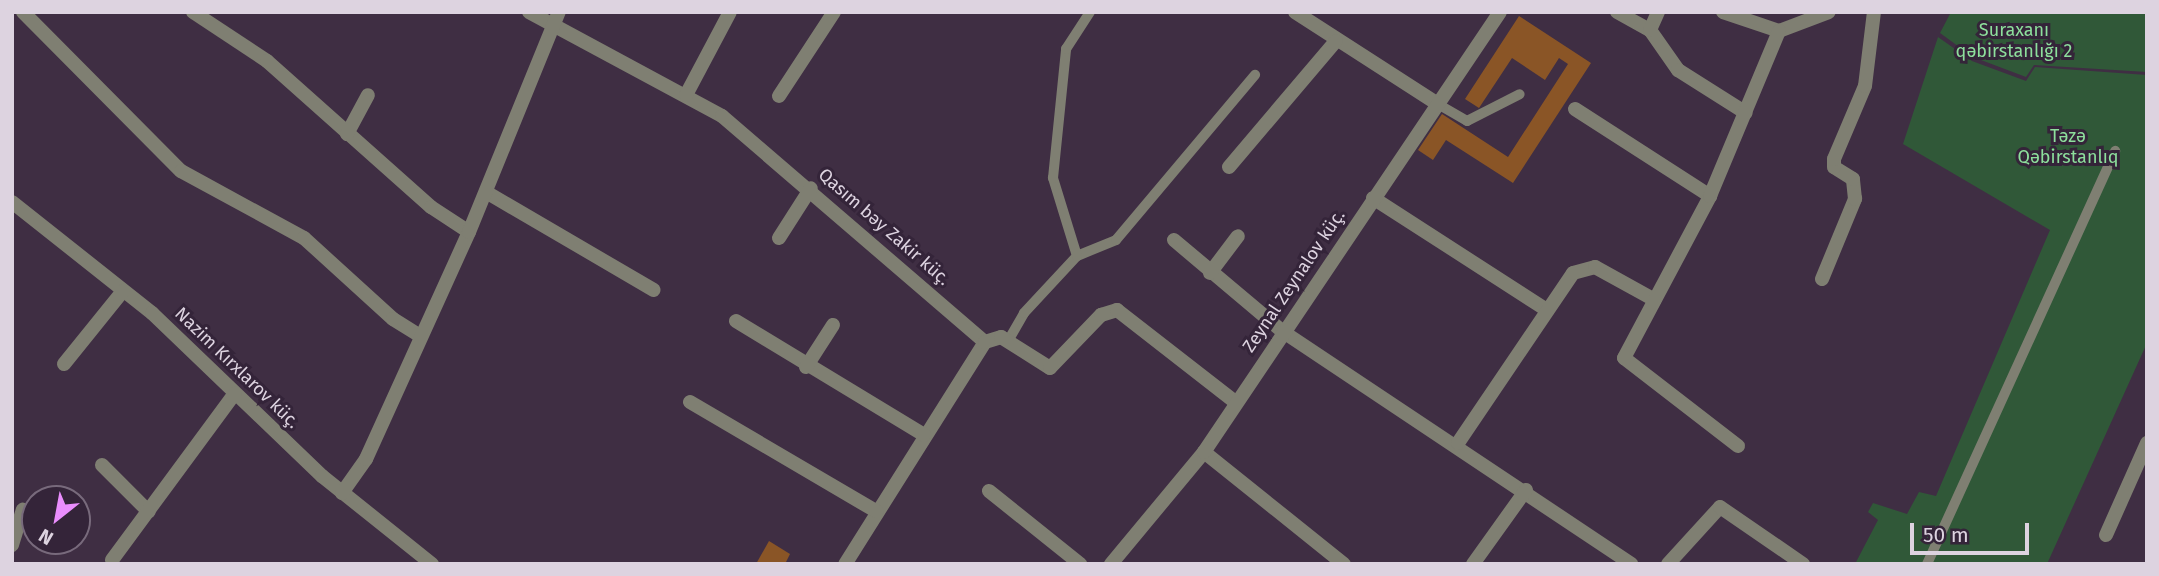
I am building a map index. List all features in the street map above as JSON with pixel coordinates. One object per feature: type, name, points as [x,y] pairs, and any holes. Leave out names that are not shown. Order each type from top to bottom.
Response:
[{"type":"street","points":[[23,12],[181,171],[304,238],[393,319],[419,334]]},
{"type":"street","points":[[193,12],[267,61],[347,134],[469,232]]},
{"type":"street","name":"Qasım bəy Zakir küç.","points":[[529,12],[552,27],[685,95],[811,188],[985,342]]},
{"type":"street","points":[[342,493],[366,459],[419,334],[469,232],[559,12]]},
{"type":"street","points":[[685,95],[730,12]]},
{"type":"street","points":[[779,96],[834,12]]},
{"type":"street","points":[[1295,12],[1336,41],[1436,103]]},
{"type":"street","name":"Zeynal Zeynalov küç.","points":[[1111,564],[1204,452],[1282,331],[1500,12]]},
{"type":"street","points":[[1618,12],[1650,30],[1678,70],[1746,113]]},
{"type":"street","points":[[1650,30],[1658,12]]},
{"type":"street","points":[[1723,12],[1779,31],[1829,12]]},
{"type":"street","points":[[1822,279],[1855,199],[1853,179],[1835,167],[1834,159],[1865,86],[1874,12]]},
{"type":"street","points":[[1738,446],[1625,358],[1710,196],[1779,31]]},
{"type":"street","points":[[1228,167],[1336,41]]},
{"type":"street","points":[[347,134],[368,95]]},
{"type":"street","points":[[1575,109],[1710,196]]},
{"type":"street","points":[[779,238],[811,188]]},
{"type":"street","points":[[486,192],[654,290]]},
{"type":"street","points":[[1373,198],[1547,310]]},
{"type":"street","name":"Nazim Kırxlarov küç.","points":[[12,202],[123,290],[417,559],[432,564]]},
{"type":"street","points":[[1210,273],[1238,236]]},
{"type":"street","points":[[1174,240],[1282,331],[1458,443],[1631,564]]},
{"type":"street","points":[[1458,443],[1547,310],[1582,266],[1656,300]]},
{"type":"street","points":[[65,364],[123,290]]},
{"type":"street","points":[[845,564],[876,510],[985,342],[1009,341],[1050,368],[1101,315],[1117,310],[1236,402]]},
{"type":"street","points":[[736,321],[806,367],[924,435]]},
{"type":"street","points":[[806,367],[834,324]]},
{"type":"street","points":[[112,560],[235,393]]},
{"type":"street","points":[[690,402],[876,510]]},
{"type":"street","points":[[2106,535],[2147,443]]},
{"type":"street","points":[[1204,452],[1344,564]]},
{"type":"street","points":[[102,465],[149,512]]},
{"type":"street","points":[[1473,564],[1526,490]]},
{"type":"street","points":[[989,491],[1080,564]]},
{"type":"street","points":[[1668,564],[1720,507],[1803,564]]},
{"type":"street","points":[[12,545],[21,516]]},
{"type":"lane","points":[[1077,256],[1054,178],[1066,49],[1090,12]]},
{"type":"lane","points":[[1009,341],[1024,313],[1077,256],[1116,240],[1255,75]]},
{"type":"lane","points":[[1436,103],[1467,121],[1520,94]]},
{"type":"lane","points":[[1927,564],[2115,151]]},
{"type":"green space","name":"Suraxanı qəbirstanlığı 2","points":[[1951,12],[2147,12],[2147,72],[2034,65],[2026,77],[1973,57],[1940,33]]},
{"type":"green space","name":"Təzə Qəbirstanlıq","points":[[1938,37],[1972,61],[2026,81],[2035,67],[2147,75],[2147,343],[2047,564],[1855,564],[1878,520],[1868,512],[1873,503],[1907,514],[1919,492],[1936,496],[2050,230],[1903,144]]},
{"type":"building","points":[[1519,16],[1591,63],[1513,183],[1446,140],[1433,160],[1418,150],[1442,114],[1508,157],[1568,64],[1559,58],[1545,80],[1512,58],[1479,108],[1465,99]]},
{"type":"building","points":[[769,541],[790,554],[785,564],[756,564]]}]
